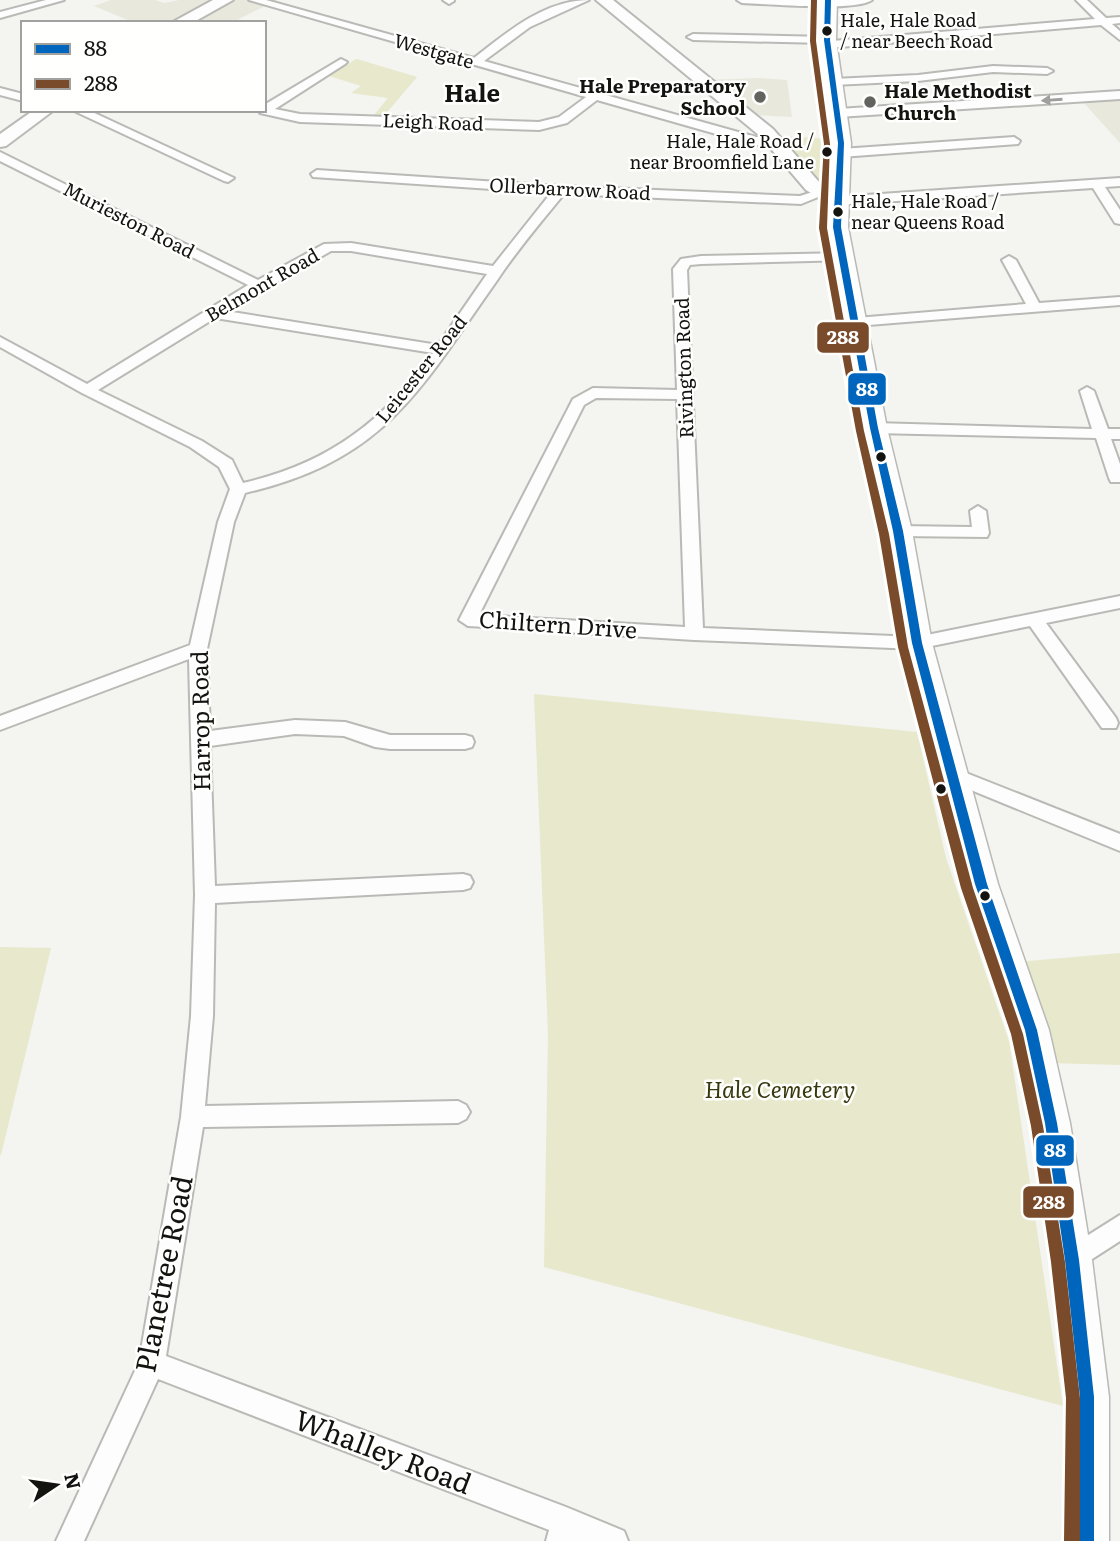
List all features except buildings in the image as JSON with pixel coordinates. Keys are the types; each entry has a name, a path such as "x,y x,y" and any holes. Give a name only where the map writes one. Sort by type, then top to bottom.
{"main road":[{"path":"183,21 225,0"},
{"path":"604,0 776,142 832,197"},
{"path":"828,1 827,42 841,153 832,197 874,428 898,531 917,643 981,884 1031,1030 1051,1123 1072,1261 1087,1397 1086,1541"},
{"path":"0,142 43,112"}],"street":[{"path":"0,15 59,0"},
{"name":"Westgate","path":"254,0 755,141 776,142"},
{"path":"475,63 529,22 547,12 584,0"},
{"path":"743,0 866,0"},
{"path":"1081,0 1120,37"},
{"path":"693,37 827,42 1120,20"},
{"path":"266,109 341,62"},
{"path":"833,82 918,78 989,69 1048,71"},
{"path":"0,91 21,97"},
{"path":"838,113 1120,95"},
{"name":"Leigh Road","path":"266,110 300,118 539,126 563,120 594,97"},
{"path":"82,112 228,178"},
{"path":"841,153 1014,141"},
{"name":"Murieston Road","path":"0,156 258,285"},
{"name":"Ollerbarrow Road","path":"317,174 560,190 801,200 1120,182"},
{"path":"1096,183 1120,220"},
{"name":"Leicester Road","path":"238,489 269,482 310,467 361,439 398,404 442,349 496,271 560,190"},
{"name":"Belmont Road","path":"87,390 258,285 329,247 351,247 496,271"},
{"name":"Rivington Road","path":"694,634 680,269 686,262 845,257"},
{"path":"1009,260 1035,308"},
{"path":"856,322 1120,301"},
{"path":"212,313 442,349"},
{"path":"0,341 87,390 196,444 226,464 238,489"},
{"path":"1087,391 1117,478"},
{"name":"Chiltern Drive","path":"684,395 593,393 578,402 468,620 694,634 917,643 1120,601"},
{"path":"874,428 1120,434"},
{"name":"Harrop Road","path":"193,1117 202,1016 205,895 198,649 226,522 238,489"},
{"path":"898,531 981,533 978,512"},
{"path":"1034,619 1108,723"},
{"path":"0,723 198,649"},
{"path":"199,740 295,727 345,729 390,743 465,742"},
{"path":"951,774 1120,843"},
{"path":"205,895 463,882"},
{"path":"193,1117 458,1112"},
{"name":"Planetree Road","path":"70,1541 152,1364 193,1117"},
{"path":"1072,1261 1120,1227"},
{"name":"Whalley Road","path":"152,1364 563,1531 614,1541"}],"shaded area":[{"path":"111,0 155,0 164,3 179,0 277,0 235,21 130,21 94,6"},
{"name":"Hale Preparatory School","path":"708,80 787,80 792,117 754,115"},
{"path":"1120,100 1120,143 1083,102"}],"green space":[{"path":"356,59 417,77 384,116 374,115 388,98 351,93 361,86 329,76"},
{"path":"782,136 832,139 829,179 822,181 817,178"},
{"name":"Hale Cemetery","path":"534,694 917,732 946,858 1009,1041 1063,1406 544,1267 548,1034"},
{"path":"0,947 51,948 1,1155 0,1155"},
{"path":"1120,953 1120,1065 1051,1063 1017,962"}],"transit line":[{"name":"288","path":"814,0 813,41 827,144 823,228 860,431 884,534 903,647 967,888 1017,1034 1037,1126 1058,1262 1073,1398 1072,1541"},
{"name":"88","path":"828,0 827,40 841,143 837,227 874,428 898,531 917,643 981,884 1031,1030 1051,1123 1072,1260 1087,1397 1086,1541"}],"place":[{"name":"Hale, Hale Road / near Beech Road","path":"827,31"},
{"name":"Hale Preparatory School","path":"760,97"},
{"name":"Hale Methodist Church","path":"870,102"},
{"name":"Hale, Hale Road / near Broomfield Lane","path":"827,152"},
{"name":"Hale, Hale Road / near Queens Road","path":"838,212"}],"district":[{"name":"Hale","path":"472,94"}]}
